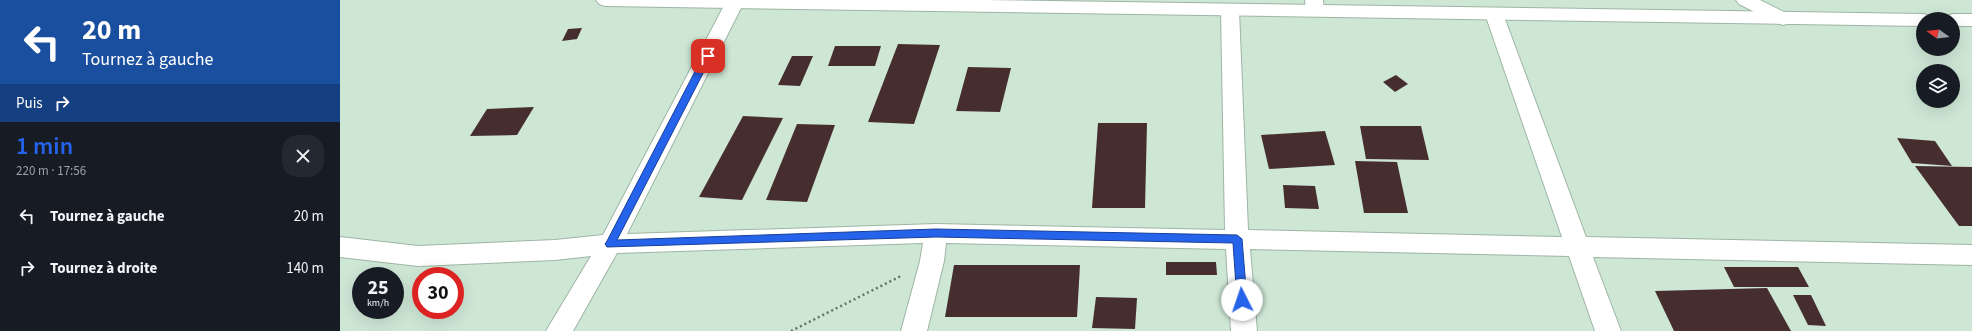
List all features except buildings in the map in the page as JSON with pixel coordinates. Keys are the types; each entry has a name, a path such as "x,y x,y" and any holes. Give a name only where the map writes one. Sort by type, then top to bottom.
{"street":[{"path":"606,0 1230,10 1314,5 1494,14 1916,20"},
{"path":"1745,0 1783,19"},
{"path":"559,331 610,244 735,2"},
{"path":"1230,10 1237,239 1244,331"},
{"path":"1494,14 1608,331"},
{"path":"1960,20 1972,20"},
{"path":"914,331 932,261 936,233"},
{"path":"340,247 418,256 555,250 610,244 936,233 1972,255"}],"path":[{"path":"790,331 932,261"}],"route":[{"path":"708,56 610,244 936,233 1237,239 1242,300"}]}
